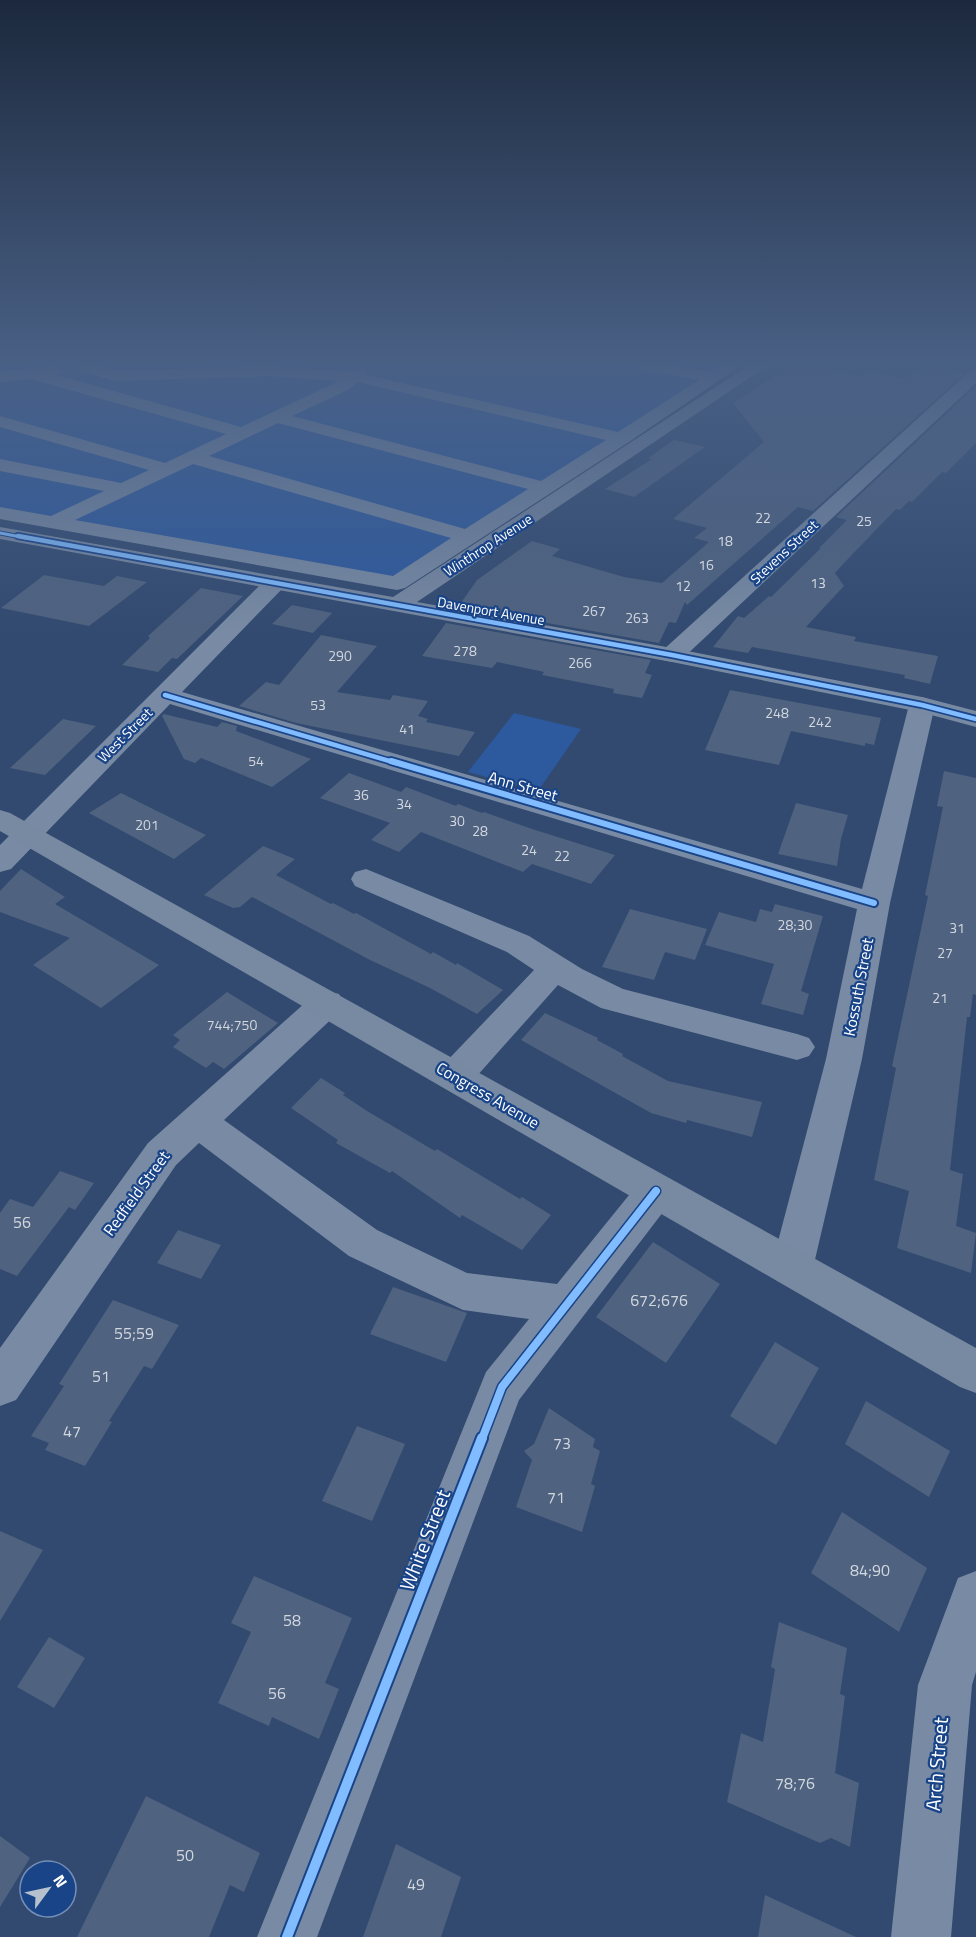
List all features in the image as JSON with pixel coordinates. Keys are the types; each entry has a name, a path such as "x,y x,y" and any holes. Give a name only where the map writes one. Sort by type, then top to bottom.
{"main road":[{"name":"Winthrop Avenue","path":"395,606 625,454"},
{"name":"Davenport Avenue","path":"0,533 672,656 922,705 976,718"},
{"name":"Congress Avenue","path":"14,827 976,1372"}],"street":[{"path":"115,454 165,469"},
{"path":"55,522 197,454"},
{"path":"417,454 545,488"},
{"path":"0,513 397,583 597,454"},
{"name":"Stevens Street","path":"672,656 889,454"},
{"path":"191,457 469,537"},
{"path":"0,465 121,489"},
{"name":"West Street","path":"0,862 14,827 165,695 275,583"},
{"name":"Ann Street","path":"165,695 874,903"},
{"name":"Kossuth Street","path":"792,1268 844,1059 874,903 922,705"},
{"path":"366,879 518,944 613,999 797,1047"},
{"path":"455,1076 556,968"},
{"name":"Redfield Street","path":"0,1385 162,1154 327,1003"},
{"path":"198,1121 214,1136 363,1243 463,1291 566,1305"},
{"name":"White Street","path":"287,1937 502,1387 656,1191"},
{"name":"Arch Street","path":"921,1937 945,1685 976,1596"}],"shaded area":[{"path":"0,454 607,454 402,589 0,518"},
{"path":"514,713 581,729 538,791 468,772"}],"building":[{"path":"653,454 695,454 634,497 605,489 652,459 648,458"},
{"path":"749,454 875,454 813,511 798,507 687,605 685,602 676,623 669,622 659,643 458,607 477,580 532,541 560,549 552,556 624,577 662,583 709,542 694,538 707,528 673,519"},
{"path":"903,454 965,454 946,473 942,472 912,502 909,501 900,510 896,509 845,562 835,573 844,586 806,627 856,637 854,641 938,656 930,684 904,678 905,675 752,647 748,653 713,647 738,616 744,618 769,596 771,597 847,520 836,517"},
{"path":"44,575 104,586 117,576 147,582 89,626 1,608"},
{"path":"201,588 243,596 177,659 172,658 158,672 122,665 150,638 148,636"},
{"path":"292,605 332,613 313,633 272,624"},
{"path":"446,623 651,660 645,673 652,675 642,698 613,693 614,689 542,675 544,672 497,662 492,668 422,656"},
{"path":"321,635 377,646 337,692 390,700 393,695 428,701 418,716 428,719 426,722 475,732 459,756 296,723 239,706 266,682 279,685"},
{"path":"730,690 881,718 874,745 865,743 865,746 791,731 779,765 705,750"},
{"path":"164,714 217,727 222,722 237,726 236,731 311,759 272,787 201,758 195,763 184,759 162,716"},
{"path":"63,719 96,726 45,775 10,768"},
{"path":"944,771 976,778 976,995 973,994 970,1017 967,1017 950,1170 963,1174 956,1226 976,1233 971,1273 897,1248 909,1191 874,1180 896,1068 892,1066 928,896 925,895 943,807 937,806"},
{"path":"349,773 401,792 406,787 456,806 458,804 484,812 615,855 591,884 532,864 523,872 421,832 399,852 371,840 390,823 320,798"},
{"path":"121,793 206,835 174,859 89,813"},
{"path":"796,803 848,815 837,866 778,854"},
{"path":"263,846 295,859 276,875 331,904 356,913 431,954 433,952 456,965 457,963 503,990 477,1014 252,897 240,907 233,908 204,895"},
{"path":"21,869 65,897 55,904 159,965 101,1008 33,965 70,938 0,912 0,891"},
{"path":"775,904 823,916 801,991 809,994 803,1015 761,1004 774,964 705,945 719,912 756,922 760,909 772,912"},
{"path":"630,909 707,929 695,960 665,952 654,980 602,967"},
{"path":"227,992 278,1023 224,1069 213,1062 206,1068 173,1047 180,1040 173,1035"},
{"path":"545,1013 598,1038 597,1040 623,1054 622,1056 668,1081 762,1102 752,1137 651,1113 521,1040"},
{"path":"321,1078 345,1093 343,1095 367,1111 551,1215 522,1250 462,1215 460,1218 392,1171 390,1173 336,1143 338,1140 291,1108"},
{"path":"60,1171 94,1183 75,1210 69,1207 17,1276 0,1269 0,1213 10,1199 33,1207"},
{"path":"178,1230 221,1245 201,1279 157,1263"},
{"path":"653,1242 720,1284 666,1363 596,1317"},
{"path":"393,1287 467,1313 446,1362 370,1334"},
{"path":"113,1300 179,1325 152,1369 144,1366 109,1421 112,1422 85,1466 45,1450 49,1443 31,1436 64,1386 59,1384"},
{"path":"775,1342 819,1368 776,1445 730,1416"},
{"path":"866,1401 950,1451 929,1497 845,1444"},
{"path":"549,1408 595,1439 593,1447 600,1451 591,1484 595,1486 582,1532 516,1507 532,1460 524,1451 534,1444"},
{"path":"357,1426 405,1444 372,1521 322,1501"},
{"path":"842,1512 927,1568 899,1632 811,1573"},
{"path":"0,1531 43,1550 0,1621"},
{"path":"254,1576 352,1618 325,1683 339,1689 319,1739 272,1717 269,1726 218,1703 251,1632 231,1623"},
{"path":"779,1622 847,1648 840,1694 845,1696 835,1773 859,1783 850,1847 831,1838 820,1843 727,1802 741,1733 763,1742 775,1669 771,1667"},
{"path":"49,1637 85,1658 54,1708 17,1687"},
{"path":"146,1796 260,1853 244,1892 230,1885 209,1937 77,1937"},
{"path":"0,1836 30,1858 18,1859 18,1878 0,1907"},
{"path":"396,1844 461,1877 441,1937 363,1937"},
{"path":"765,1895 856,1937 758,1937"}],"cycle path":[{"path":"0,533 672,655 922,705 976,719"},
{"path":"165,695 874,903"},
{"path":"287,1937 502,1387 656,1191"}]}
